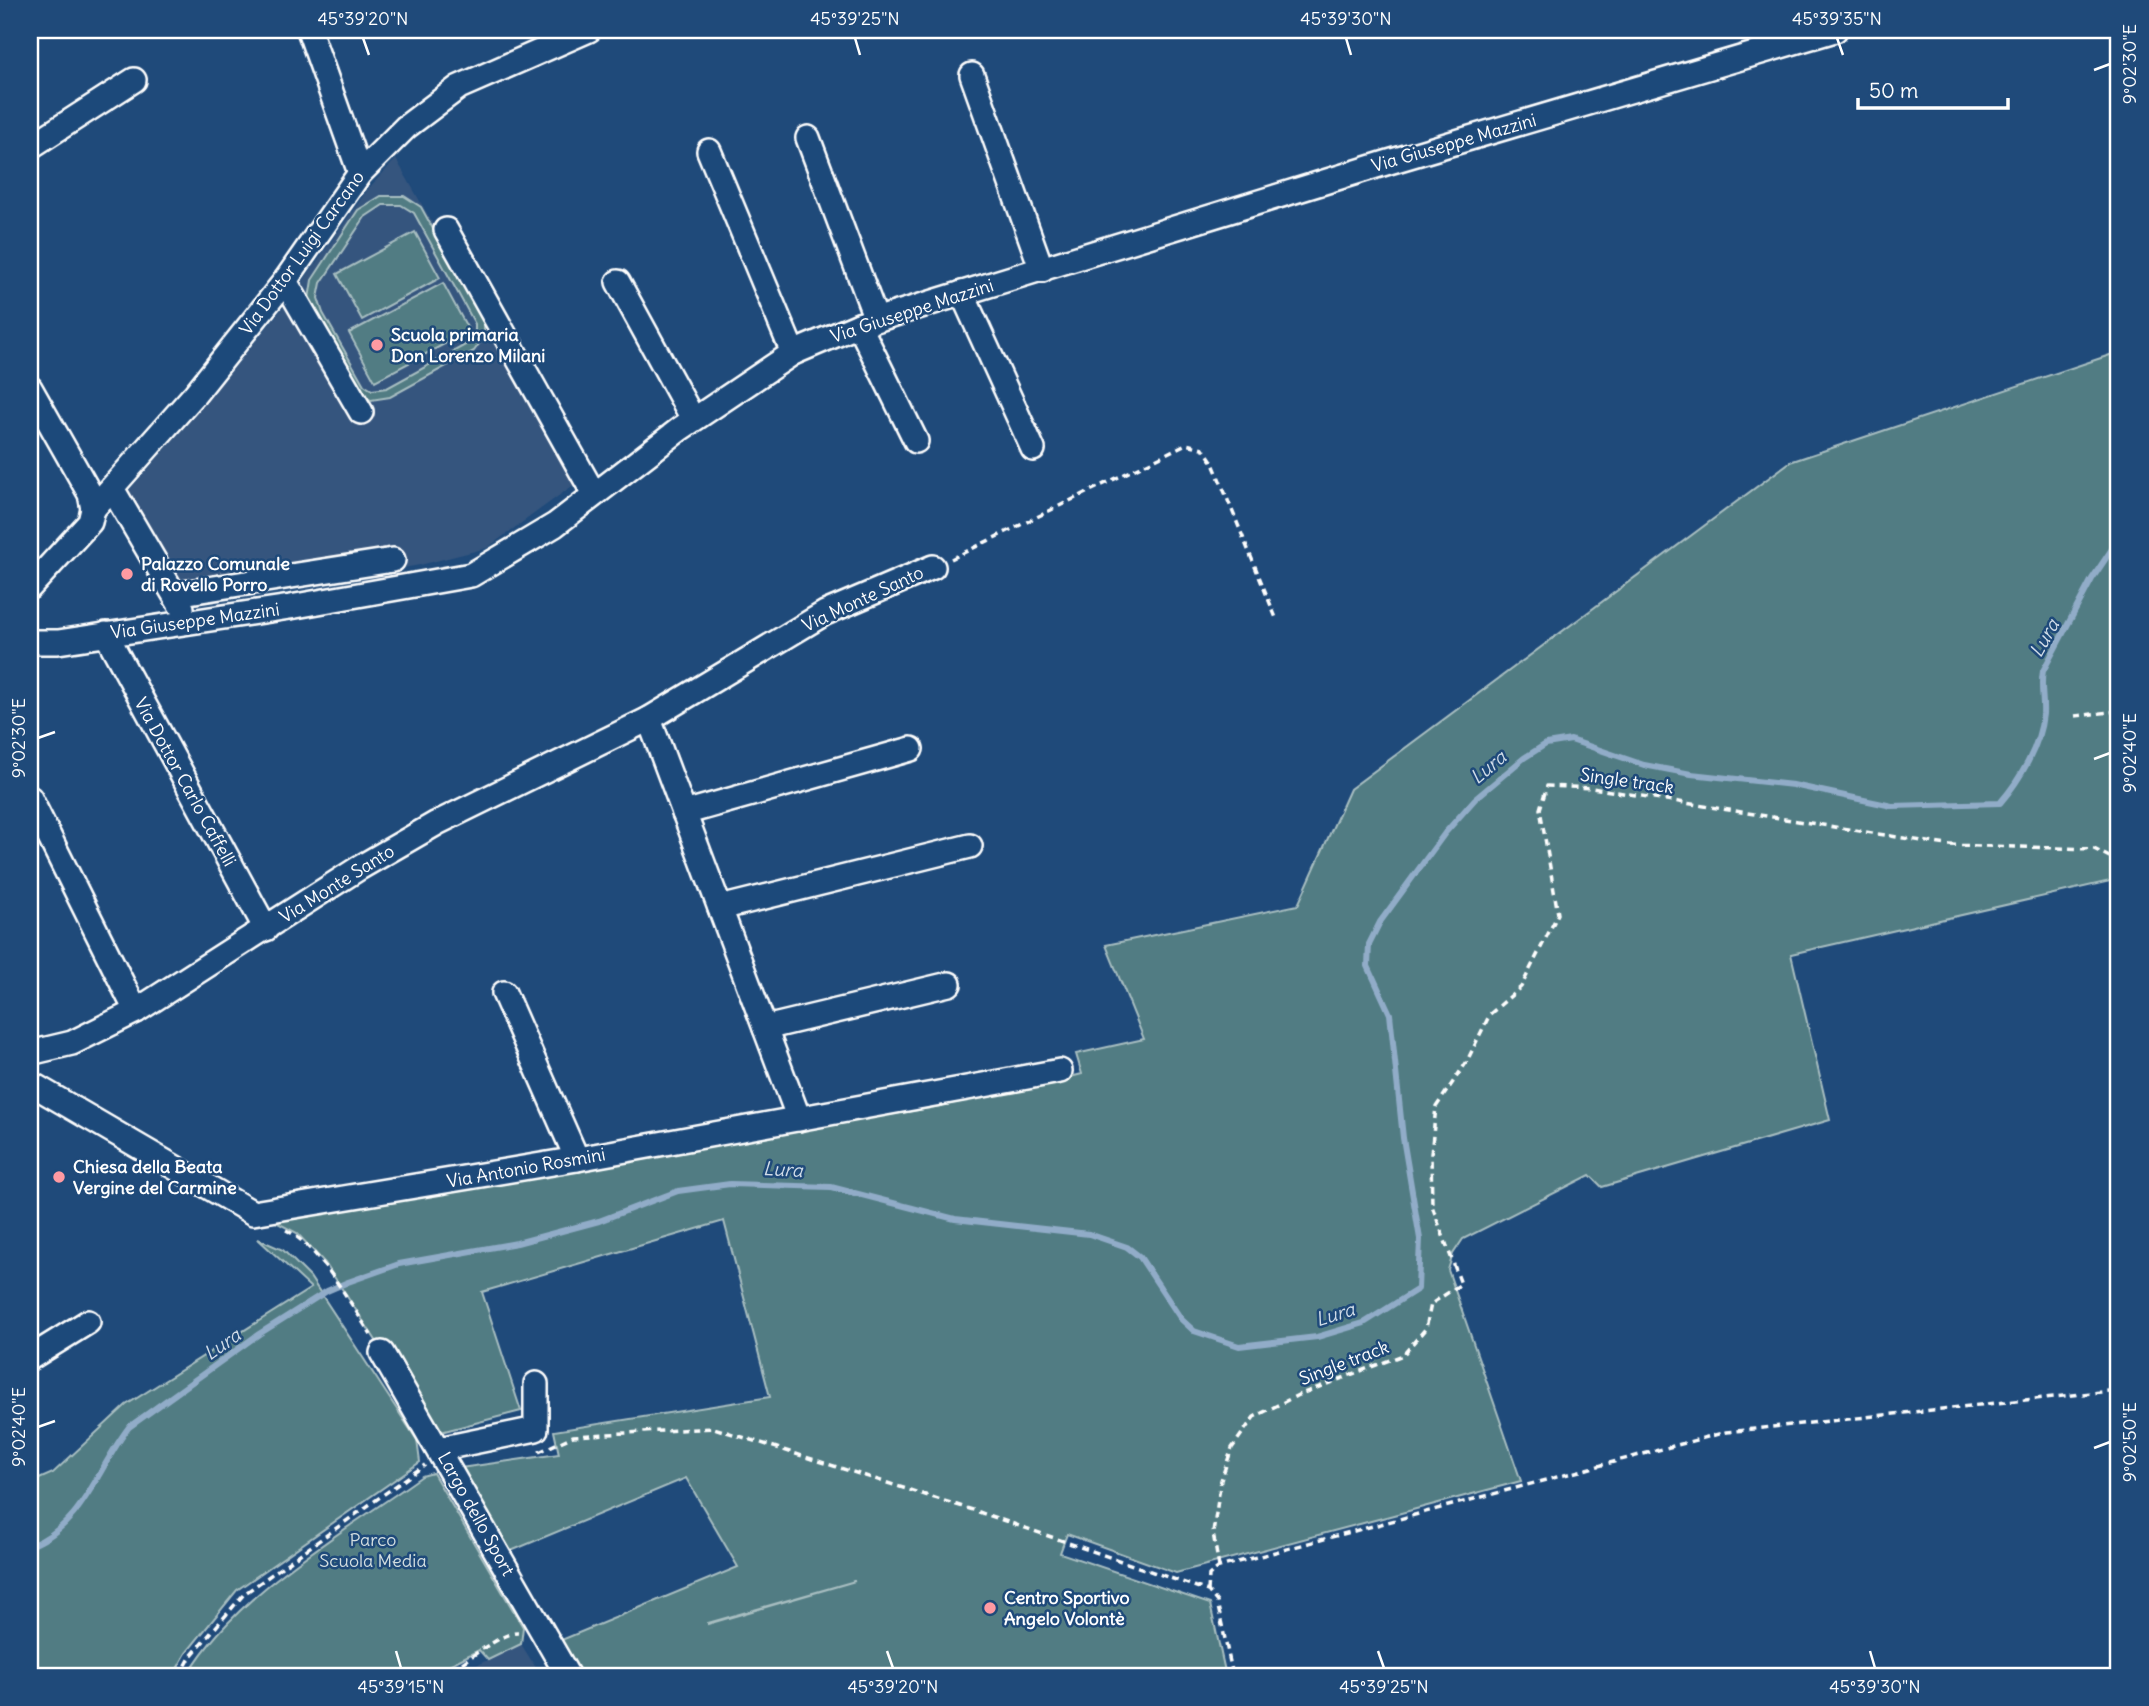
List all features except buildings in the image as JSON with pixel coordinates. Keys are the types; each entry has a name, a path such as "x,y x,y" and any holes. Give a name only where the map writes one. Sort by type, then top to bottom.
{"street":[{"path":"309,30 360,173"},
{"name":"Via Dottor Luigi Carcano","path":"30,587 90,522 93,509 113,490 195,394 285,281 360,173 406,127 459,87 589,30"},
{"name":"Via Giuseppe Mazzini","path":"30,643 185,622 471,575 555,524 694,419 793,353 868,322 1389,162 1835,30"},
{"path":"972,75 1042,270"},
{"path":"30,147 134,80"},
{"path":"808,138 868,322 916,441"},
{"path":"709,151 793,353"},
{"path":"446,230 594,495"},
{"path":"285,281 361,412"},
{"path":"618,282 694,419"},
{"path":"962,293 1033,449"},
{"path":"30,388 90,494 93,509"},
{"path":"113,490 176,594 185,622"},
{"path":"176,594 393,560"},
{"name":"Via Monte Santo","path":"30,1052 72,1043 136,1011 359,868 437,823 649,719 825,613 933,567"},
{"path":"30,632 30,643"},
{"name":"Via Dottor Carlo Caffelli","path":"106,634 266,929"},
{"path":"649,719 799,1119"},
{"path":"684,813 911,749"},
{"path":"30,799 136,1011"},
{"path":"720,908 970,846"},
{"path":"765,1028 949,984"},
{"path":"504,993 577,1159"},
{"name":"Via Antonio Rosmini","path":"253,1213 577,1159 1060,1071"},
{"path":"30,1083 253,1213"},
{"path":"30,1358 88,1322"},
{"name":"Largo dello Sport","path":"382,1353 568,1676"},
{"path":"442,1453 536,1429 536,1384"}],"path":[{"path":"933,567 1186,444 1203,448 1212,461 1276,618"},
{"path":"2075,716 2119,711"},
{"name":"Single track","path":"1219,1567 1213,1533 1222,1480 1232,1448 1254,1417 1298,1395 1403,1355 1426,1328 1431,1304 1461,1284 1433,1206 1431,1154 1436,1107 1466,1063 1490,1014 1521,987 1558,914 1540,809 1547,786 1592,788 1947,845 2094,849 2119,862"},
{"path":"30,1148 34,1154"},
{"path":"253,1213 292,1233 309,1249 382,1353"},
{"path":"1208,1591 1209,1575 1219,1567 1726,1432 2119,1390"},
{"path":"535,1452 547,1450 573,1436 714,1428 976,1511 1208,1591 1217,1602 1233,1676"},
{"path":"180,1676 191,1656 244,1594 442,1453"},
{"path":"442,1676 464,1665 504,1634 516,1633 527,1638 542,1633"}],"shaded area":[{"name":"Scuola primaria Don Lorenzo Milani","path":"396,159 579,481 487,548 420,565 175,608 127,493 294,294 368,189"},
{"path":"521,1644 541,1676 454,1676"}],"green space":[{"path":"381,196 404,196 421,207 484,322 484,337 474,351 390,397 371,400 357,392 315,317 309,299 312,280 358,210","holes":["383,205 401,205 414,213 475,324 475,334 469,343 387,388 372,390 364,385 323,313 318,298 321,283 365,217"]},
{"path":"415,232 440,278 362,320 337,274"},
{"path":"443,283 469,331 375,381 349,333"},
{"path":"2119,352 2119,879 1791,954 1830,1120 1602,1187 1590,1175 1463,1239 1453,1254 1448,1270 1521,1481 1176,1573 1067,1534 1060,1553 1210,1604 1226,1676 577,1676 559,1641 738,1567 686,1478 511,1551 460,1468 559,1454 554,1431 770,1397 724,1221 482,1292 521,1411 437,1433 325,1263 297,1233 270,1219 930,1108 1082,1074 1076,1054 1144,1039 1106,945 1298,905 1350,789 1790,462","holes":["855,1581 708,1624 708,1623"]},
{"path":"258,1239 283,1250 310,1277 417,1440 420,1462 237,1590 186,1653 173,1676 30,1676 30,1483 53,1473 126,1405 311,1288"},
{"name":"Parco Scuola Media","path":"433,1473 523,1627 521,1644 488,1660 479,1650 427,1676 187,1676 208,1645 262,1590 422,1476"}],"waterway":[{"name":"Lura","path":"30,1546 64,1525 87,1495 129,1427 259,1334 327,1291 399,1264 517,1243 599,1221 678,1191 730,1184 831,1187 955,1219 1089,1234 1127,1247 1140,1257 1181,1319 1194,1331 1239,1346 1317,1337 1364,1323 1418,1289 1420,1239 1403,1138 1390,1014 1368,966 1369,944 1380,922 1445,833 1475,799 1524,758 1546,744 1571,740 1644,765 1691,774 1793,785 1892,806 2000,803 2022,773 2038,738 2043,714 2043,671 2092,579 2114,546 2119,526"}],"place":[{"name":"Scuola primaria Don Lorenzo Milani","path":"377,345"},
{"name":"Palazzo Comunale di Rovello Porro","path":"127,574"},
{"name":"Chiesa della Beata Vergine del Carmine","path":"59,1177"},
{"name":"Centro Sportivo Angelo Volontè","path":"990,1608"}]}
